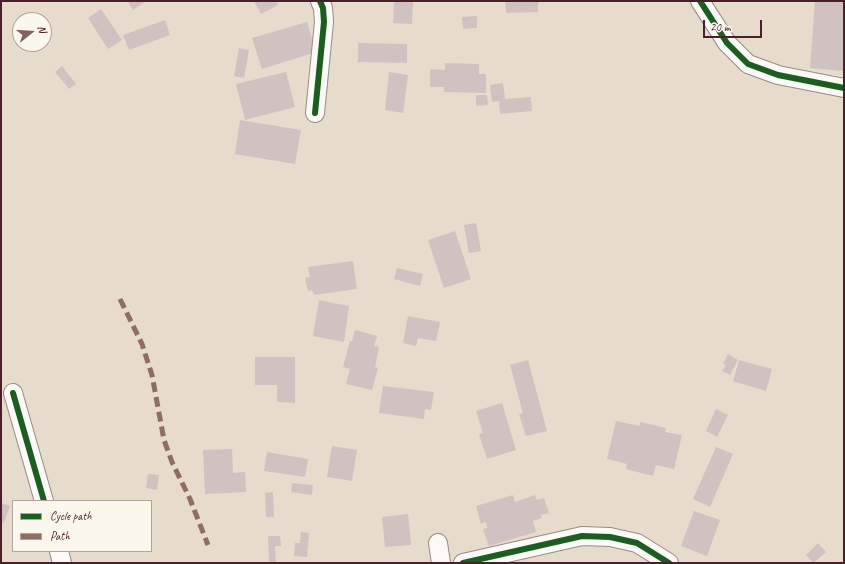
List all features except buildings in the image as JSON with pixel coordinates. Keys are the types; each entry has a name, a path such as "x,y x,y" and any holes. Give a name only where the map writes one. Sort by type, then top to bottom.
{"street":[{"path":"315,114 324,22 323,8 320,1"},
{"path":"700,1 727,43 748,64 778,75 844,88"},
{"path":"13,393 44,500"},
{"path":"463,563 582,536 610,537 637,543 669,563"},
{"path":"438,543 442,563"},
{"path":"59,552 62,563"}],"marked path":[{"path":"120,299 142,344 152,375 164,440 208,545"}],"cycle path":[{"path":"315,113 324,22 323,8 320,1"},
{"path":"700,1 727,43 748,64 778,75 844,88"},
{"path":"13,393 44,500"},
{"path":"463,563 582,536 610,537 637,543 669,563"}]}
